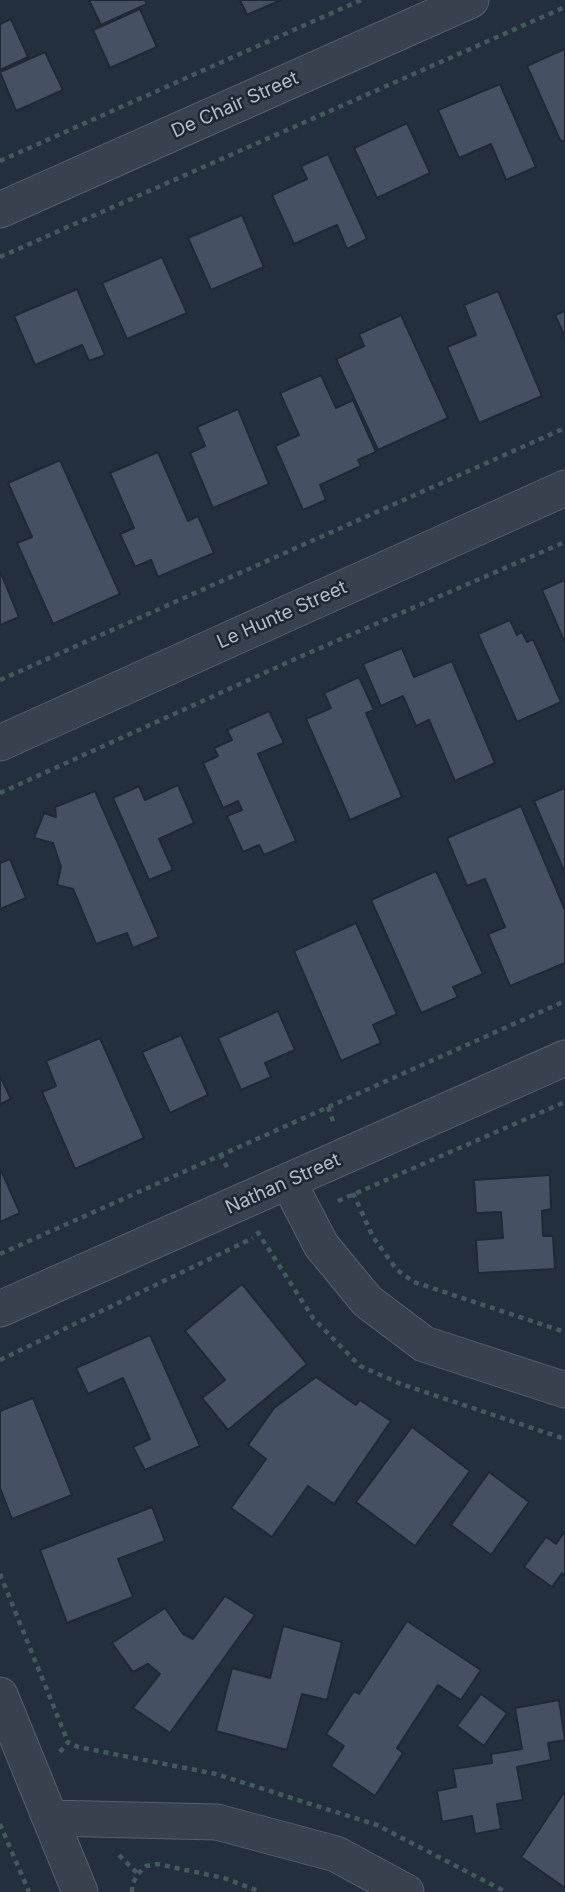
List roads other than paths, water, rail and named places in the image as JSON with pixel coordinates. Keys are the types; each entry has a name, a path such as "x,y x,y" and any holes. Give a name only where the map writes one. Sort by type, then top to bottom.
{"street":[{"name":"De Chair Street","path":"0,210 471,0"},
{"name":"Le Hunte Street","path":"0,743 565,488"},
{"name":"Nathan Street","path":"0,1309 565,1058"},
{"path":"288,1181 321,1245 367,1301 424,1343 565,1390"},
{"path":"0,1695 80,1892"},
{"path":"50,1818 216,1822 337,1854 406,1892"}]}
